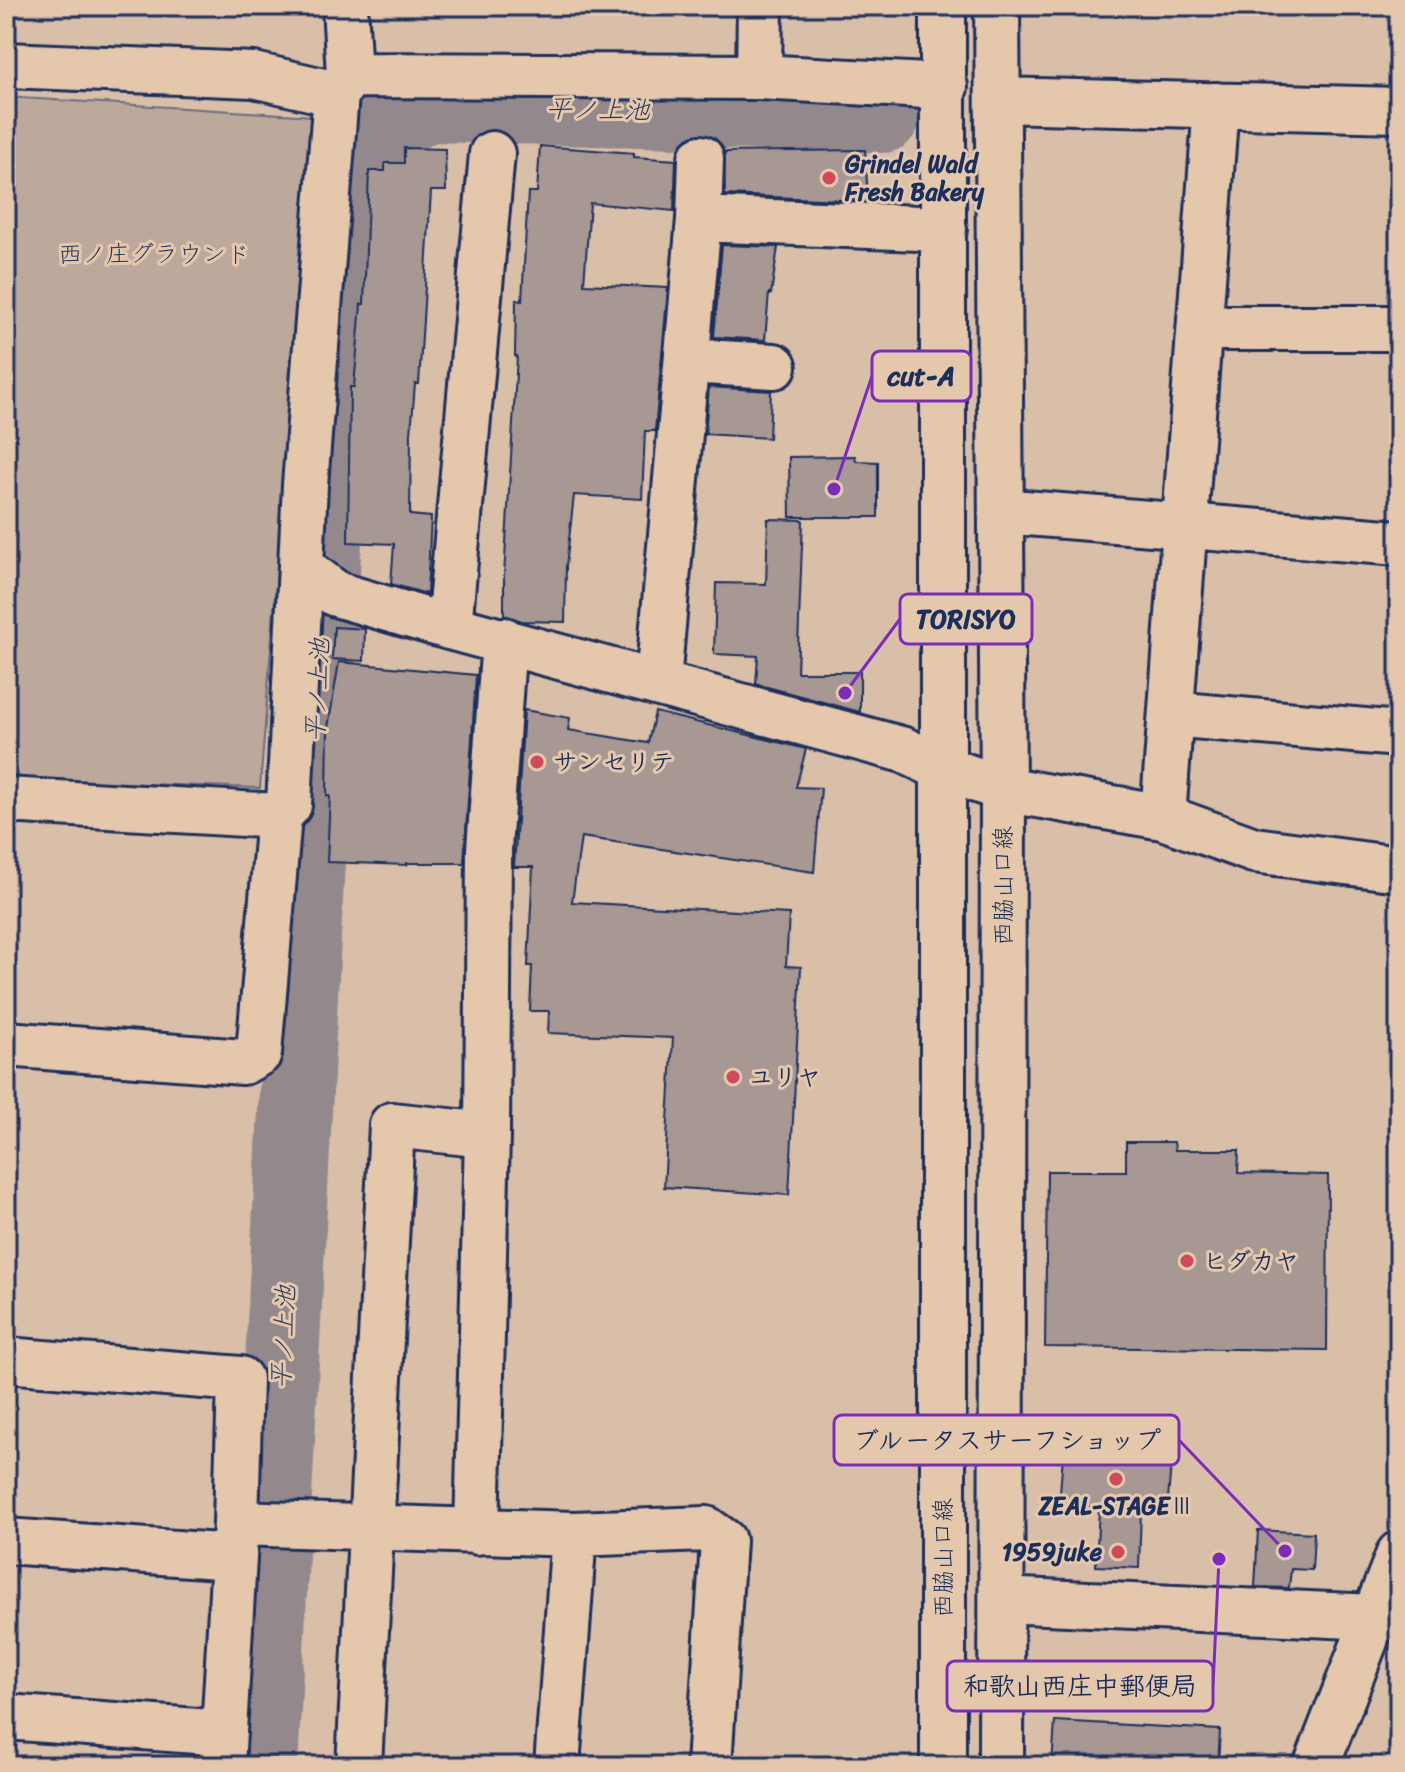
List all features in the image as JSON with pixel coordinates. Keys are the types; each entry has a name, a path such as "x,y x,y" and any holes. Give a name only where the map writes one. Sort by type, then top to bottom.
{"street":[{"path":"6,1044 243,1062 259,1053 279,816 289,805 301,567 342,85 345,6"},
{"path":"759,77 760,6"},
{"name":"西脇山口線","path":"943,6 943,1766"},
{"name":"西脇山口線","path":"997,6 1003,789 1001,1766"},
{"path":"6,65 254,75 342,85 759,77 945,87"},
{"path":"998,100 1399,110"},
{"path":"1163,817 1216,105"},
{"path":"449,627 492,154"},
{"path":"658,682 699,219 701,158"},
{"path":"699,219 944,229"},
{"path":"1200,328 1399,328"},
{"path":"687,361 774,366"},
{"path":"1001,511 1399,543"},
{"path":"301,567 336,594 904,750 942,768 1003,789 1163,817 1254,850 1399,869"},
{"path":"477,1532 487,1135 489,849 504,640"},
{"path":"1171,714 1399,734"},
{"path":"6,800 279,816"},
{"path":"359,1766 392,1125 487,1135"},
{"path":"6,1360 240,1379 253,1532 223,1749 6,1717"},
{"path":"6,1541 371,1529 574,1534 706,1529 723,1541 709,1766"},
{"path":"557,1766 574,1534"},
{"path":"1316,1766 1399,1554"},
{"path":"1002,1600 1374,1617"}],"green space":[{"name":"西ノ庄グラウンド","path":"6,97 313,116 260,788 6,779"}],"building":[{"path":"540,146 634,153 634,157 676,160 674,211 590,203 584,284 668,288 655,431 645,431 642,499 574,495 566,566 565,622 522,621 504,615 517,356 516,300 522,301 528,192 537,192"},
{"path":"404,148 445,149 446,191 431,191 419,384 415,384 411,433 410,515 431,517 427,594 391,584 394,544 348,542 350,387 354,387 361,304 364,304 369,171 385,171 385,163 404,163"},
{"path":"865,150 868,201 725,195 724,152"},
{"path":"722,245 778,247 769,293 765,340 714,337"},
{"path":"709,387 771,391 769,438 705,434"},
{"path":"855,456 856,461 878,462 878,517 790,517 789,457"},
{"path":"768,519 803,520 797,672 860,672 860,712 756,684 758,656 714,654 716,583 766,584"},
{"path":"334,627 365,629 364,661 332,659"},
{"path":"339,662 476,675 464,863 407,865 327,862 330,796 327,796 328,728"},
{"path":"524,710 570,718 568,730 648,743 655,712 806,749 796,787 821,788 814,872 581,837 572,902 789,914 786,966 801,967 789,1195 664,1187 673,1038 548,1033 549,1011 530,1011 532,966 528,966 533,867 514,867"},
{"name":"ヒダカヤ","path":"1126,1142 1174,1142 1175,1150 1239,1150 1238,1173 1328,1175 1327,1350 1045,1347 1047,1171 1126,1171"},
{"name":"ZEAL-STAGEⅢ","path":"1064,1443 1172,1452 1167,1511 1141,1510 1139,1568 1096,1566 1099,1508 1059,1505"},
{"path":"1258,1530 1314,1533 1312,1570 1291,1569 1289,1588 1255,1587"},
{"path":"1055,1721 1220,1730 1218,1766 1052,1766"}],"waterway":[{"name":"平ノ上池","path":"261,1766 324,553 358,165 381,128 429,105 883,116"}],"place":[{"name":"Grindel Wald Fresh Bakery","path":"829,178"},
{"name":"cut-A","path":"834,489"},
{"name":"TORISYO","path":"845,693"},
{"name":"サンセリテ","path":"537,762"},
{"name":"ユリヤ","path":"733,1077"},
{"name":"ヒダカヤ","path":"1187,1261"},
{"name":"ZEAL-STAGEⅢ","path":"1116,1479"},
{"name":"ブルータスサーフショップ","path":"1285,1551"},
{"name":"1959juke","path":"1118,1552"},
{"name":"和歌山西庄中郵便局","path":"1219,1559"}]}
